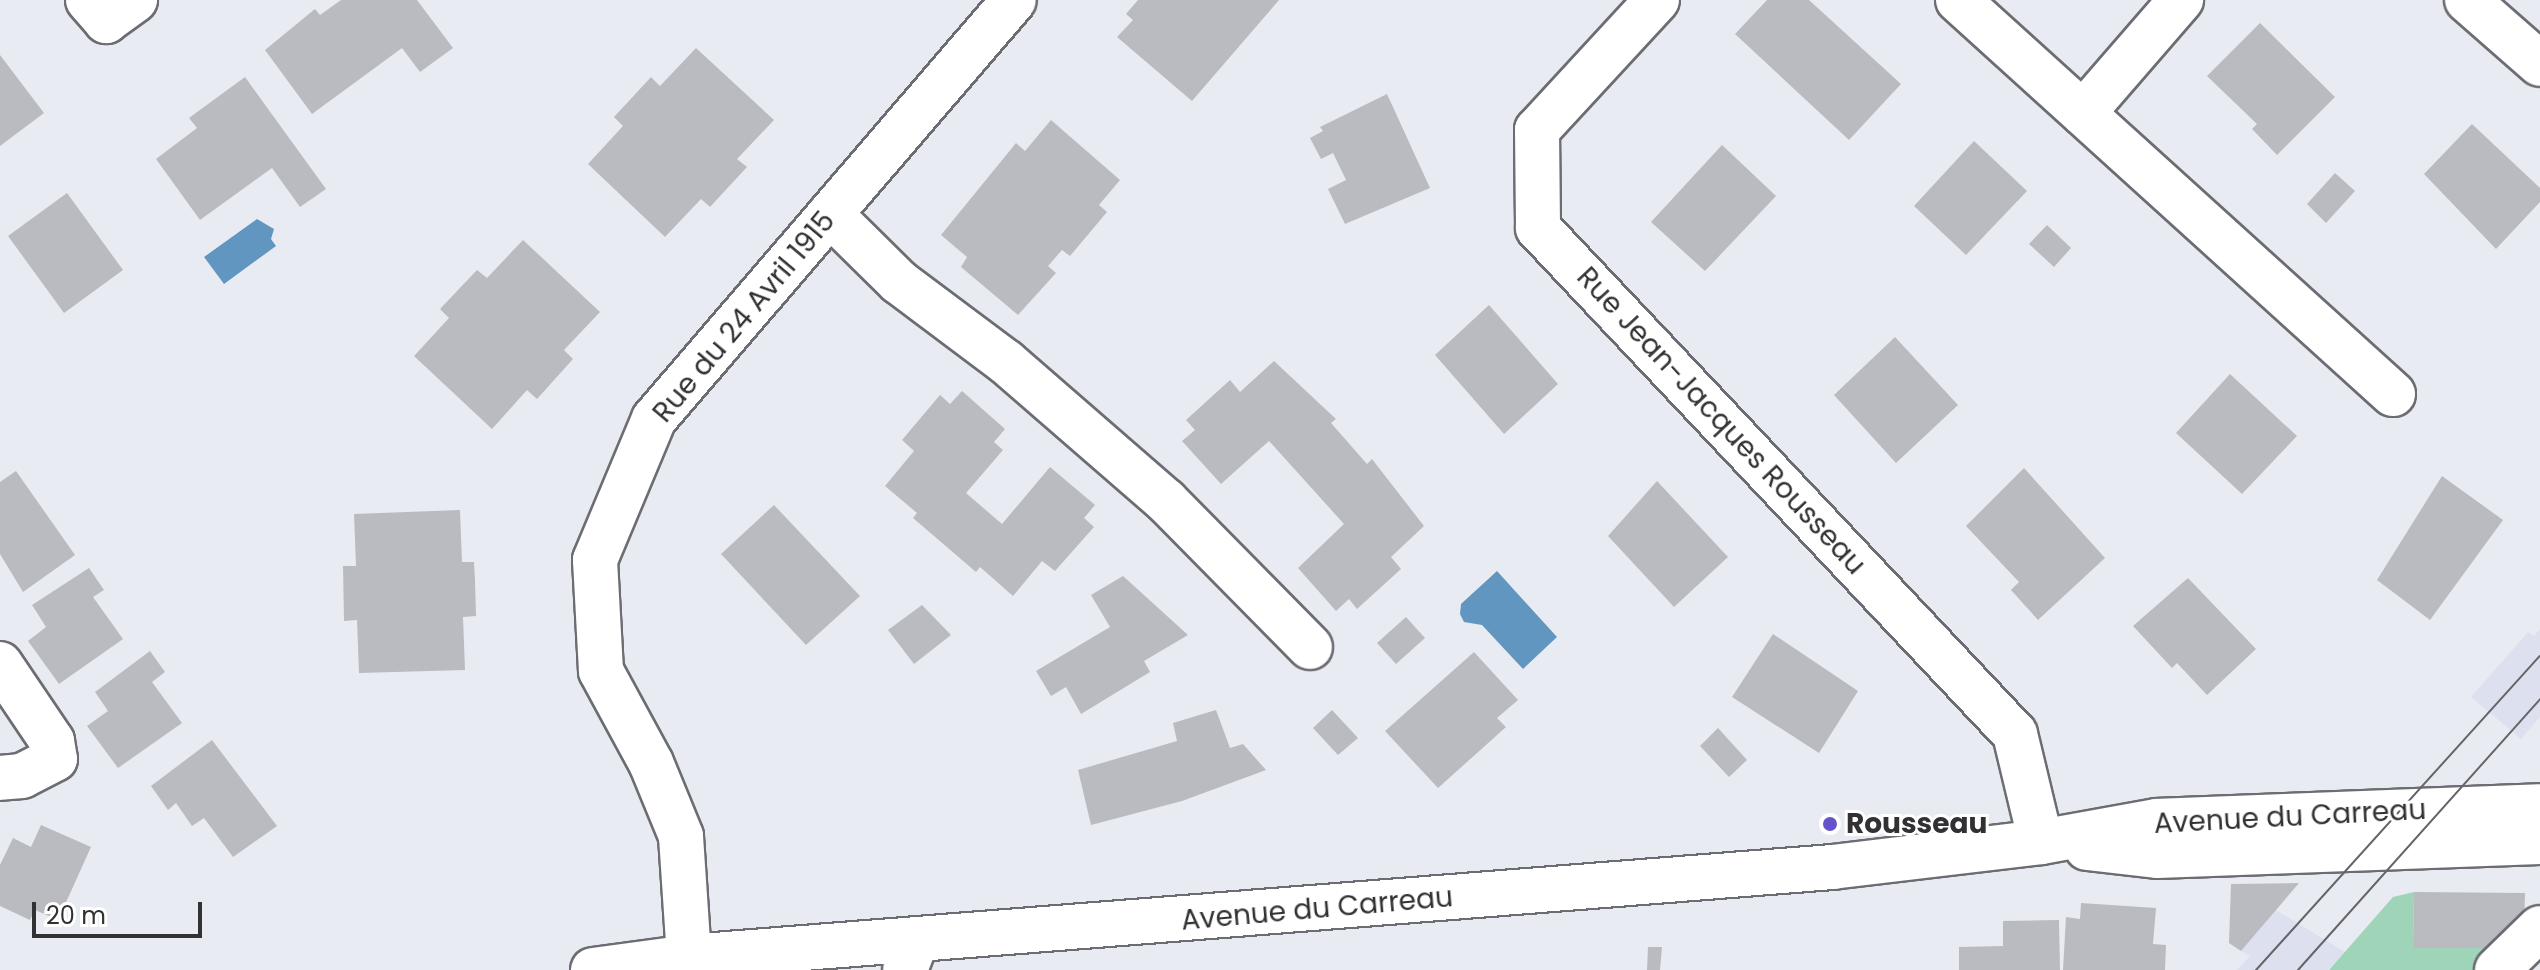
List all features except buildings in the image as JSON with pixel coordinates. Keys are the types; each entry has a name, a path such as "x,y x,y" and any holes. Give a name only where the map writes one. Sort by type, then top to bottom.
{"street":[{"path":"88,0 106,21 135,0"},
{"name":"Rue du 24 Avril 1915","path":"689,957 681,836 651,763 601,671 595,560 654,419 1014,0"},
{"name":"Rue Jean-Jacques Rousseau","path":"1657,0 1537,130 1538,228 2015,734 2041,842"},
{"path":"1958,0 2393,394"},
{"path":"2083,113 2181,0"},
{"path":"2467,0 2540,64"},
{"path":"830,214 899,282 1006,362 1166,501 1310,647"},
{"path":"0,664 52,741 55,759 22,776 0,778"},
{"name":"Avenue du Carreau","path":"593,970 689,957 910,956 1832,867 2041,842 2157,821 2540,806"},
{"name":"Avenue du Carreau","path":"2041,842 2157,856 2540,842"},
{"path":"2497,970 2540,928"}],"shaded area":[{"path":"2540,629 2540,717 2521,739 2471,697 2528,632 2534,636"},
{"path":"2276,910 2345,952 2328,970 2237,970 2250,956 2241,951"}],"green space":[{"path":"2414,892 2413,948 2503,948 2487,970 2329,970 2393,897"}],"water":[{"path":"257,219 274,229 271,239 276,246 224,284 204,257"},
{"path":"1497,571 1557,637 1523,669 1482,625 1464,622 1460,614 1461,604"}],"tram line":[{"path":"2256,970 2540,656"},
{"path":"2298,970 2540,699"}],"place":[{"name":"Rousseau","path":"1830,824"}]}
